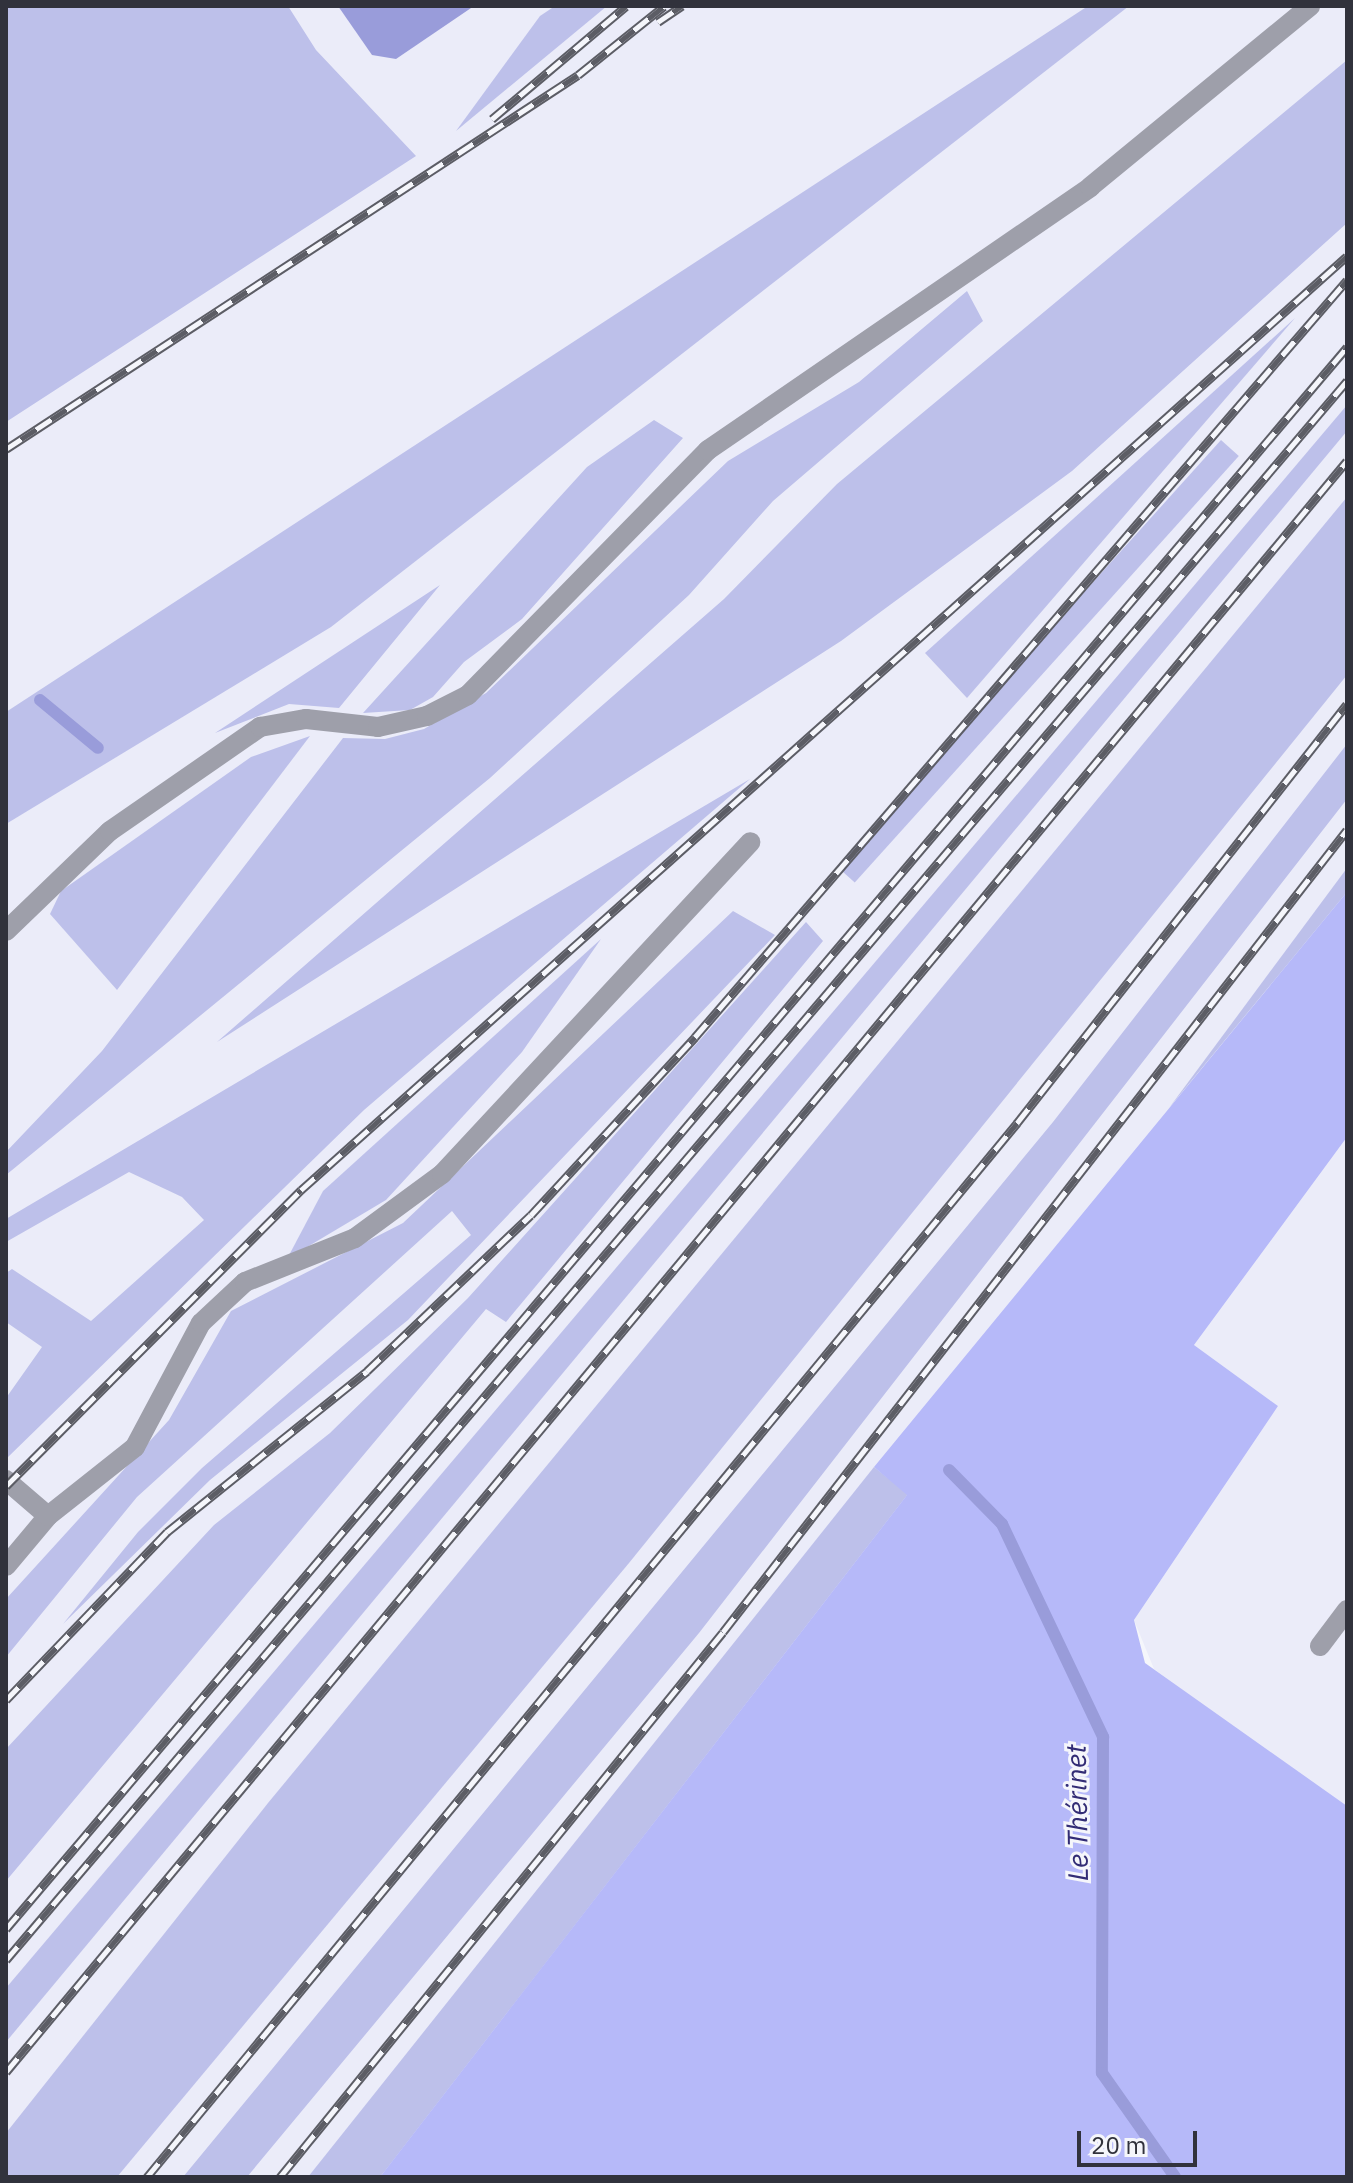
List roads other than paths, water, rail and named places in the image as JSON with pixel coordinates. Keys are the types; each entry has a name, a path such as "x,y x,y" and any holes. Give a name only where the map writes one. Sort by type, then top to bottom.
{"street":[{"path":"6,931 110,831 260,727 306,719 378,727 427,716 468,695 708,450 1090,187 1310,6"},
{"path":"6,1566 48,1516 135,1447 201,1323 245,1282 355,1238 442,1174 750,842"},
{"path":"6,1480 48,1516"},
{"path":"1320,1646 1347,1610"}],"waterway":[{"name":"Le Thérinet","path":"40,700 98,748"},
{"name":"Le Thérinet","path":"949,1470 1002,1524 1103,1737 1102,2073 1175,2177"}],"railway":[{"path":"492,119 626,6"},
{"path":"6,449 578,75 664,6"},
{"path":"658,22 682,6"},
{"path":"6,1486 301,1190 1347,256"},
{"path":"6,1700 167,1532 367,1371 531,1215 695,1037 1347,280"},
{"path":"6,1929 1347,347"},
{"path":"6,1960 1347,381"},
{"path":"6,2072 1347,461"},
{"path":"147,2177 1017,1123 1347,704"},
{"path":"280,2177 723,1632 1347,830"}]}
